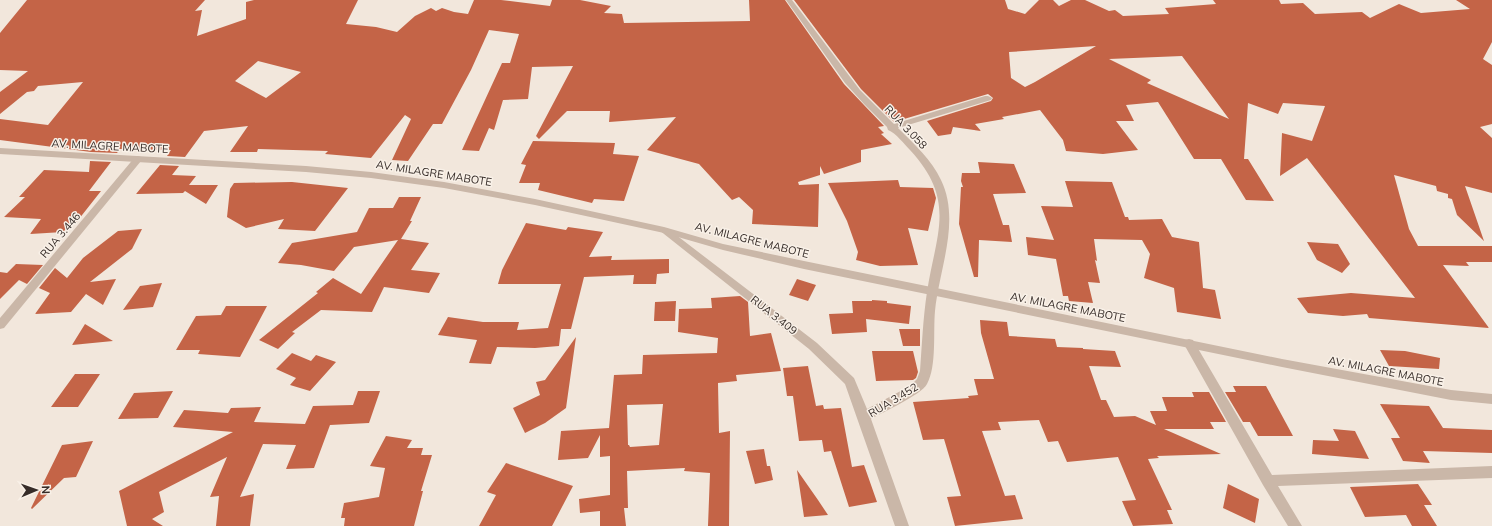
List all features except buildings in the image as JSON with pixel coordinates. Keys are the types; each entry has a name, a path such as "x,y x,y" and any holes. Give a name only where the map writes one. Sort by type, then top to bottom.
{"street":[{"name":"RUA 3.058","path":"789,0 858,93 929,167 941,189 944,212 944,236 932,292"},
{"path":"892,128 988,98"},
{"name":"AV. MILAGRE MABOTE","path":"0,151 138,160 306,168 444,185 664,230 730,248 932,292 1282,363 1451,395 1492,399"},
{"name":"RUA 3.446","path":"0,325 138,160"},
{"name":"RUA 3.409","path":"664,230 813,346 850,381 864,417"},
{"name":"RUA 3.452","path":"902,526 864,417 914,389 922,382 926,371 932,292"},
{"path":"1188,343 1214,384 1267,481 1295,526"},
{"path":"1267,481 1492,472"}]}
